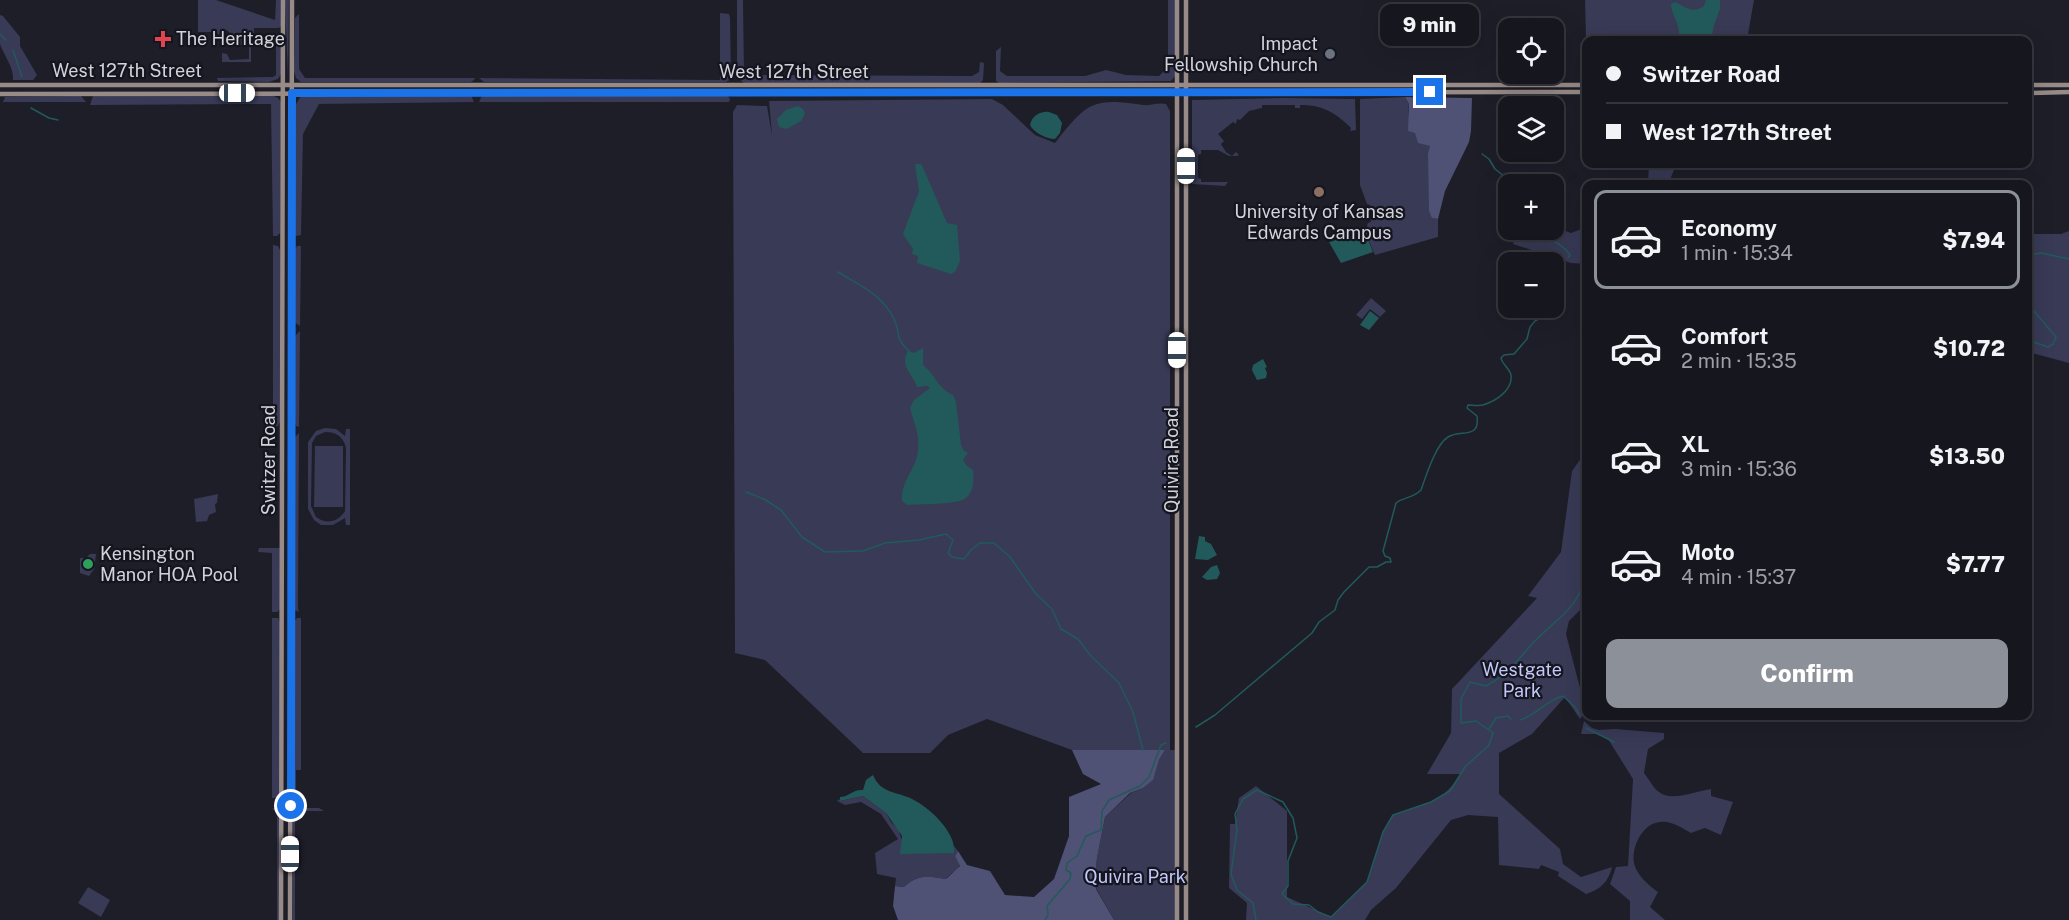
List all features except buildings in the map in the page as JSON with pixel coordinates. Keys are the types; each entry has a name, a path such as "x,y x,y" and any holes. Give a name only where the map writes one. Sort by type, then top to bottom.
{"main road":[{"name":"Switzer Road","path":"281,920 283,0"},
{"name":"Switzer Road","path":"290,920 292,0"},
{"name":"Quivira Road","path":"1177,0 1177,920"},
{"name":"Quivira Road","path":"1186,0 1186,920"},
{"name":"West 127th Street","path":"0,85 1582,85"},
{"path":"2032,85 2069,85"},
{"name":"West 127th Street","path":"0,94 1582,92"},
{"path":"2032,93 2069,92"}],"green space":[{"path":"198,0 216,0 275,20 276,0 281,0 281,27 254,28 254,33 251,34 251,62 222,62 222,53 227,54 230,60 249,59 249,45 234,45 237,41 227,30 218,35 217,32 198,32"},
{"path":"285,0 289,0 288,77"},
{"path":"737,0 743,0 744,75 972,76 979,72 980,62 984,63 983,80 980,83 744,83 737,78"},
{"path":"1168,0 1175,0 1175,76 1171,81 999,83 996,81 996,51 1001,47 1000,71 1007,76 1085,76 1106,70 1126,75 1159,76 1168,67"},
{"path":"1585,0 1754,0 1748,36 1586,36"},
{"path":"720,13 729,14 730,18 731,79 726,82 484,82 479,78 720,80"},
{"path":"299,14 299,69 305,78 475,78 471,82 301,82 296,78 294,71 295,18"},
{"path":"0,15 20,37 20,46 37,75 33,80 13,80 10,66 0,44"},
{"path":"276,33 281,35 281,74 278,79 269,82 218,81 217,78 273,77 276,75"},
{"path":"272,95 281,102 280,233 277,236 273,236 271,104 90,105 93,96"},
{"path":"304,95 471,95 474,102 319,104 303,134 301,235 296,236 294,231 296,104"},
{"path":"482,95 727,95 730,99 729,102 479,102"},
{"path":"81,96 86,102 3,102 5,97"},
{"path":"1405,97 1409,104 1409,117 1413,128 1430,146 1432,218 1438,219 1438,237 1375,255 1365,232 1368,223 1371,222 1370,205 1367,204 1360,185 1360,99"},
{"name":"Quivira Park","path":"992,99 1003,105 1035,135 1055,143 1075,119 1091,106 1100,103 1166,104 1170,111 1170,750 1177,750 1176,920 1114,920 1096,888 1095,877 1105,817 1131,793 1143,788 1152,780 1165,750 1072,750 987,719 948,735 930,753 863,753 765,660 735,653 733,112 737,105 767,106 772,135 769,101"},
{"path":"1355,99 1356,130 1350,131 1351,128 1328,110 1315,106 1300,105 1300,108 1295,108 1295,105 1262,105 1262,108 1249,111 1240,120 1237,119 1236,124 1233,122 1218,134 1224,141 1221,144 1226,152 1232,156 1218,150 1201,150 1201,154 1198,155 1198,178 1201,182 1228,182 1225,186 1192,184 1192,100"},
{"path":"1649,168 1674,170 1670,180 1648,180"},
{"path":"1582,229 1582,264 1564,261 1564,252 1537,252 1513,244 1514,240 1564,240 1564,231 1571,233"},
{"path":"2069,231 2069,363 2032,353 2032,234 2061,234"},
{"path":"273,245 278,246 280,250 280,422 278,426 273,427"},
{"path":"297,246 301,246 300,326 294,322 294,251"},
{"path":"1371,298 1386,311 1380,317 1370,309 1362,319 1356,315"},
{"path":"300,331 299,427 294,421 294,337"},
{"path":"325,428 336,429 345,436 346,429 350,429 350,525 346,525 345,518 333,525 321,525 314,520 308,509 308,442 316,431","holes":["329,432 341,438 346,448 345,511 336,520 328,522 316,517 311,506 312,443 316,436"]},
{"path":"299,433 299,612 294,607 294,438"},
{"path":"315,446 343,446 343,507 314,507"},
{"name":"Westgate Park","path":"1582,457 1582,608 1569,621 1566,634 1582,692 1582,716 1580,719 1565,697 1532,734 1499,753 1499,794 1560,849 1563,864 1581,877 1612,867 1606,881 1596,890 1586,894 1558,876 1559,872 1541,865 1539,869 1499,865 1498,817 1468,815 1451,820 1396,888 1371,910 1365,920 1246,920 1247,903 1229,888 1230,824 1235,824 1239,798 1256,786 1287,811 1287,897 1331,917 1367,882 1383,832 1393,815 1440,797 1454,783 1460,774 1427,774 1451,733 1452,689 1537,598 1528,596 1561,552 1572,471"},
{"path":"218,494 215,504 216,512 209,515 207,521 196,522 194,499"},
{"path":"259,548 280,548 280,609 277,612 272,612 272,553 258,552"},
{"name":"Kensington Manor HOA Pool","path":"90,554 96,554 94,569 89,576 80,573 80,558 86,558"},
{"path":"272,618 278,618 280,622 280,795 277,798 272,798"},
{"path":"297,618 301,618 301,770 296,770 296,798 293,791 293,623"},
{"name":"Westgate Park","path":"1584,721 1592,728 1599,730 1664,733 1664,739 1648,749 1644,773 1657,790 1664,795 1677,796 1711,789 1711,796 1733,802 1721,835 1705,828 1691,833 1664,822 1654,823 1648,827 1636,843 1635,867 1643,879 1658,892 1650,907 1665,920 1630,920 1630,901 1610,884 1616,867 1628,866 1633,779 1608,739 1596,734 1581,734"},
{"path":"863,796 886,813 898,829 903,843 954,853 954,846 958,851 955,856 959,867 946,879 924,877 904,887 895,886 896,878 877,874 875,853 898,839 881,814 861,802 845,805 837,801"},
{"path":"272,808 279,810 280,920 277,920 277,814"},
{"path":"319,808 324,811 295,811 295,920 293,920 293,815 294,810"},
{"path":"88,887 110,900 101,917 78,903"}],"shaded area":[{"path":"1706,0 1720,0 1720,9 1712,36 1679,36 1671,4 1675,2 1689,9 1704,6"},
{"path":"1405,97 1472,98 1469,142 1445,191 1438,219 1432,218 1429,211 1428,154 1430,146 1418,143 1415,133 1408,131 1409,104"},
{"path":"798,106 805,114 801,121 787,129 779,127 777,119 786,110"},
{"path":"1049,112 1057,115 1062,123 1060,133 1055,139 1041,135 1030,125 1037,115"},
{"path":"915,164 921,164 947,223 957,225 960,261 955,272 951,274 917,263 918,256 912,254 913,249 903,234 919,191"},
{"path":"1365,232 1373,252 1341,263 1329,242"},
{"path":"1370,311 1379,318 1369,330 1360,325"},
{"path":"923,348 923,365 944,389 953,395 956,402 961,445 968,453 963,460 973,470 973,481 969,495 961,500 907,505 902,501 903,488 917,458 918,445 910,408 914,400 930,388 917,387 905,361 908,351 914,353"},
{"path":"1263,359 1267,367 1265,368 1266,378 1257,380 1252,370 1253,365"},
{"path":"1199,536 1205,537 1205,541 1211,544 1217,555 1208,560 1195,559"},
{"path":"1217,565 1220,573 1217,579 1207,580 1202,577 1211,567"},
{"path":"1072,750 1165,750 1159,760 1153,780 1143,788 1130,793 1105,817 1097,858 1096,889 1114,920 898,920 893,906 895,886 904,887 924,877 946,879 960,866 955,856 958,851 967,865 990,871 1005,895 1034,897 1054,879 1069,836 1069,797 1101,784 1083,774"},
{"path":"873,775 880,786 912,799 934,814 947,829 954,845 954,853 900,854 902,836 886,813 863,796 840,801 840,797 863,790 866,780"}],"waterway":[{"path":"0,34 6,40"},
{"path":"13,50 22,77"},
{"path":"31,108 49,118 58,120"},
{"path":"1482,154 1501,174"},
{"path":"1551,240 1566,250 1570,255 1568,258"},
{"path":"2032,254 2041,253 2069,259"},
{"path":"838,272 870,291 884,303 894,319 899,339 909,351"},
{"path":"2032,309 2056,337 2053,344 2048,347 2032,341"},
{"path":"1196,727 1215,715 1312,633 1319,622 1335,610 1344,592 1369,567 1391,562 1383,551 1396,503 1421,490 1439,446 1448,437 1473,431 1476,428 1477,416 1467,408 1468,405 1488,403 1498,398 1506,390 1511,375 1501,358 1504,355 1514,354 1527,339 1530,327 1540,318"},
{"path":"746,492 764,499 781,510 802,537 825,552 863,551 885,543 919,540 946,534 953,540 948,553 952,557 964,559 980,543 994,543 1010,557 1036,594 1052,609 1061,629 1078,639 1090,655 1119,683 1133,712 1143,750"},
{"path":"1256,920 1253,903 1237,890 1231,874 1237,830 1235,814 1243,799 1257,790 1283,802 1293,818 1297,838 1288,861 1288,886 1282,894 1293,904 1309,905 1318,912 1331,917 1367,882 1383,832 1393,815 1431,802 1450,791 1465,767 1489,745 1493,733 1476,721 1461,723 1461,699 1470,682 1486,686 1501,676 1568,610 1582,588"},
{"path":"1520,720 1563,696 1579,714"},
{"path":"1489,729 1496,718 1508,716 1511,719"},
{"path":"1586,728 1614,742"},
{"path":"1045,920 1048,915 1047,906 1070,879 1071,873 1066,870 1067,863 1077,856 1086,836 1101,830 1102,811 1109,800 1140,786 1149,777 1161,745 1166,743"}],"place":[{"name":"The Heritage","path":"163,39"},
{"name":"Impact Fellowship Church","path":"1330,54"},
{"name":"University of Kansas Edwards Campus","path":"1319,192"},
{"name":"Kensington Manor HOA Pool","path":"88,564"}],"route":[{"path":"291,806 292,93 1430,92"}]}
